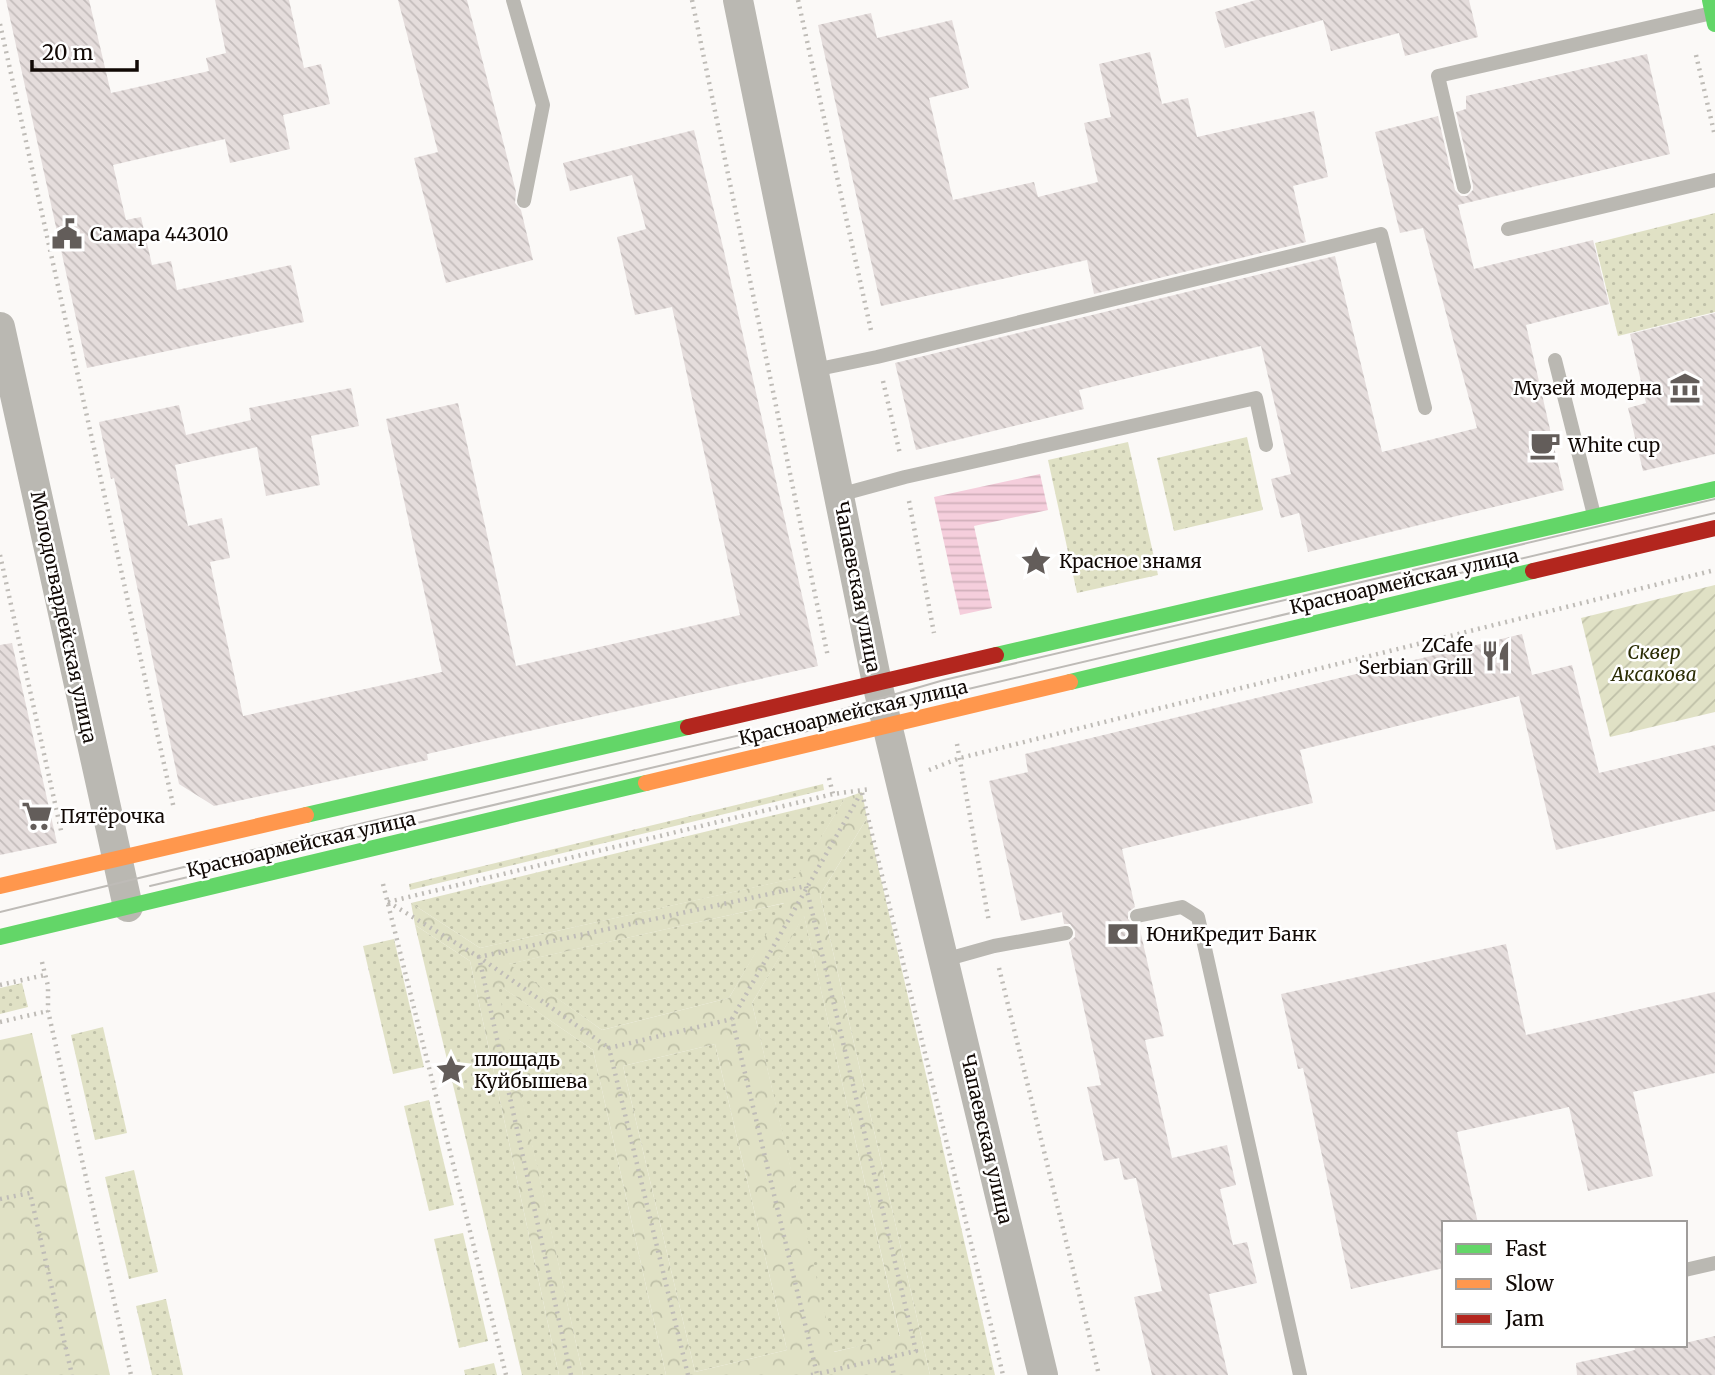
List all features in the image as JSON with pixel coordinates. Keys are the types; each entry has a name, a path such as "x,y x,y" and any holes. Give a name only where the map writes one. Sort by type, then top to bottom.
{"main road":[{"name":"Красноармейская улица","path":"0,886 1715,489"},
{"name":"Красноармейская улица","path":"0,937 1715,528"}],"street":[{"name":"Чапаевская улица","path":"738,0 877,683 1043,1375"},
{"name":"Молодогвардейская улица","path":"0,327 128,906"}],"lane":[{"path":"513,0 543,105 524,201"},
{"path":"1464,187 1438,76 1713,12"},
{"path":"1508,229 1715,180"},
{"path":"814,370 1381,234 1425,408"},
{"path":"1555,360 1595,517"},
{"path":"839,495 905,477 1256,398 1266,445"},
{"path":"1137,916 1182,907 1198,917 1300,1375"},
{"path":"944,960 994,946 1066,933"},
{"path":"1687,1270 1715,1263"}],"path":[{"path":"692,0 829,661"},
{"path":"798,0 905,477 933,631"},
{"path":"1687,19 1715,136"},
{"path":"0,24 176,817"},
{"path":"0,555 63,839"},
{"path":"388,902 833,794 862,792 901,781 960,758 1715,570"},
{"path":"960,758 994,946 1099,1375"},
{"path":"806,886 916,1351 814,1374 732,1019 806,886 862,792"},
{"path":"862,792 1003,1375"},
{"path":"479,957 806,886"},
{"path":"388,902 479,957 609,1048 688,1375"},
{"path":"388,902 506,1375"},
{"path":"479,957 571,1375"},
{"path":"0,985 45,975"},
{"path":"48,986 48,1011 131,1375"},
{"path":"0,1022 48,1011"},
{"path":"609,1048 732,1019"},
{"path":"0,1199 30,1193 72,1375"},
{"path":"890,1357 894,1375"}],"green space":[{"path":"1715,213 1715,312 1618,336 1595,243"},
{"path":"1247,437 1263,510 1174,531 1157,458"},
{"path":"1128,442 1158,575 1077,593 1048,460"},
{"name":"Сквер Аксакова","path":"1715,585 1715,712 1610,737 1581,618"},
{"path":"823,784 824,790 410,890 409,884"},
{"path":"862,792 867,818 820,895 930,1375 666,1375 593,1050 497,984 583,1375 559,1375 470,961 415,925 411,903 480,948 796,878 845,798","holes":["784,903 729,998 602,1030 509,964","804,916 900,1336 834,1352 752,1003","715,1044 787,1350 695,1372 623,1066"]},
{"path":"845,798 797,878 480,948 411,903"},
{"path":"867,818 995,1375 930,1375 820,895"},
{"path":"785,903 729,998 602,1030 508,964"},
{"path":"804,915 900,1337 833,1352 752,1003"},
{"path":"415,925 470,961 559,1375 522,1375"},
{"path":"394,939 424,1067 393,1074 363,946"},
{"path":"22,983 28,1007 0,1014 0,988"},
{"path":"496,983 593,1050 666,1375 583,1375"},
{"path":"103,1027 127,1133 95,1140 71,1035"},
{"path":"32,1033 110,1375 0,1375 0,1040"},
{"path":"715,1044 787,1350 695,1372 623,1066"},
{"path":"429,1100 454,1205 429,1211 404,1106"},
{"path":"134,1170 158,1272 129,1279 105,1177"},
{"path":"463,1233 488,1341 459,1348 434,1239"},
{"path":"166,1299 183,1375 152,1375 136,1306"},
{"path":"494,1363 497,1375 465,1375 464,1370"}],"shaded area":[{"path":"1040,474 1048,510 974,526 992,608 960,615 934,497"}],"building":[{"path":"6,0 89,0 111,93 209,71 206,58 226,53 215,0 289,0 304,68 321,64 330,104 283,115 290,149 230,163 225,139 113,165 126,220 141,217 152,265 171,261 177,290 291,265 304,322 87,368"},
{"path":"398,0 467,0 516,192 515,203 521,210 533,260 446,283 414,158 438,152"},
{"path":"1256,0 1469,0 1478,37 1405,56 1399,33 1331,51 1323,20 1225,48 1215,12"},
{"path":"871,13 877,38 952,20 969,88 929,98 953,200 1034,182 1038,197 1098,182 1084,123 1111,117 1099,64 1150,52 1162,104 1188,98 1197,137 1314,111 1328,177 1293,186 1306,242 1094,294 1087,260 881,306 818,25"},
{"path":"1647,54 1670,154 1458,205 1474,269 1593,240 1609,304 1526,325 1564,490 1308,552 1299,513 1281,518 1271,479 1291,474 1261,346 1079,390 1084,409 916,450 895,363 1335,256 1382,452 1477,428 1423,228 1400,233 1375,132 1438,116 1455,190 1461,196 1467,196 1473,190 1473,185 1456,112 1466,109 1466,96"},
{"path":"694,130 818,666 427,754 428,760 214,806 179,784 114,478 111,479 99,422 179,405 186,435 251,420 249,408 351,388 359,426 311,436 320,485 266,496 257,447 175,465 188,526 222,518 230,558 210,562 243,716 442,672 386,419 458,403 516,666 740,615 672,307 635,315 617,237 646,229 632,175 570,191 563,163"},
{"name":"Музей модерна","path":"1715,313 1715,454 1643,471 1628,408 1646,403 1630,334"},
{"path":"1522,634 1532,675 1572,665 1599,773 1715,745 1715,811 1556,850 1519,696 1300,750 1313,803 1122,849 1135,907 1128,912 1128,919 1133,925 1139,925 1164,1036 1145,1040 1172,1158 1227,1145 1236,1185 1220,1189 1233,1245 1247,1242 1257,1283 1209,1294 1228,1375 1152,1375 1134,1297 1162,1291 1136,1178 1124,1180 1119,1158 1104,1161 1087,1087 1101,1085 1069,942 1075,937 1075,931 1070,924 1064,924 1062,912 1021,921 989,781 1028,772 1025,754"},
{"path":"12,643 57,843 0,855 0,645"},
{"path":"1506,944 1526,1035 1715,992 1715,1073 1633,1092 1653,1176 1588,1191 1569,1107 1457,1132 1478,1221 1442,1221 1442,1268 1351,1289 1303,1068 1298,1069 1281,994"},
{"path":"1715,1336 1715,1375 1577,1375 1576,1363 1635,1350 1634,1347 1687,1347 1687,1343"}],"tram line":[{"path":"0,912 368,822 813,718 944,680 1715,499"},
{"path":"150,886 1715,513"}],"traffic: fast":[{"path":"1710,0 1715,24"},
{"path":"996,655 1715,489"},
{"path":"1070,682 1533,571"},
{"path":"306,815 688,727"},
{"path":"0,937 646,783"}],"traffic: slow":[{"path":"646,783 1070,682"},
{"path":"0,886 306,815"}],"traffic: jam":[{"path":"1533,571 1715,528"},
{"path":"688,727 996,655"}],"place":[{"name":"Самара 443010","path":"67,234"},
{"name":"Музей модерна","path":"1685,388"},
{"name":"White cup","path":"1545,445"},
{"name":"Красное знамя","path":"1036,561"},
{"name":"ZCafe Serbian Grill","path":"1496,656"},
{"name":"Пятёрочка","path":"37,816"},
{"name":"ЮниКредит Банк","path":"1123,934"},
{"name":"площадь Куйбышева","path":"451,1070"}]}
